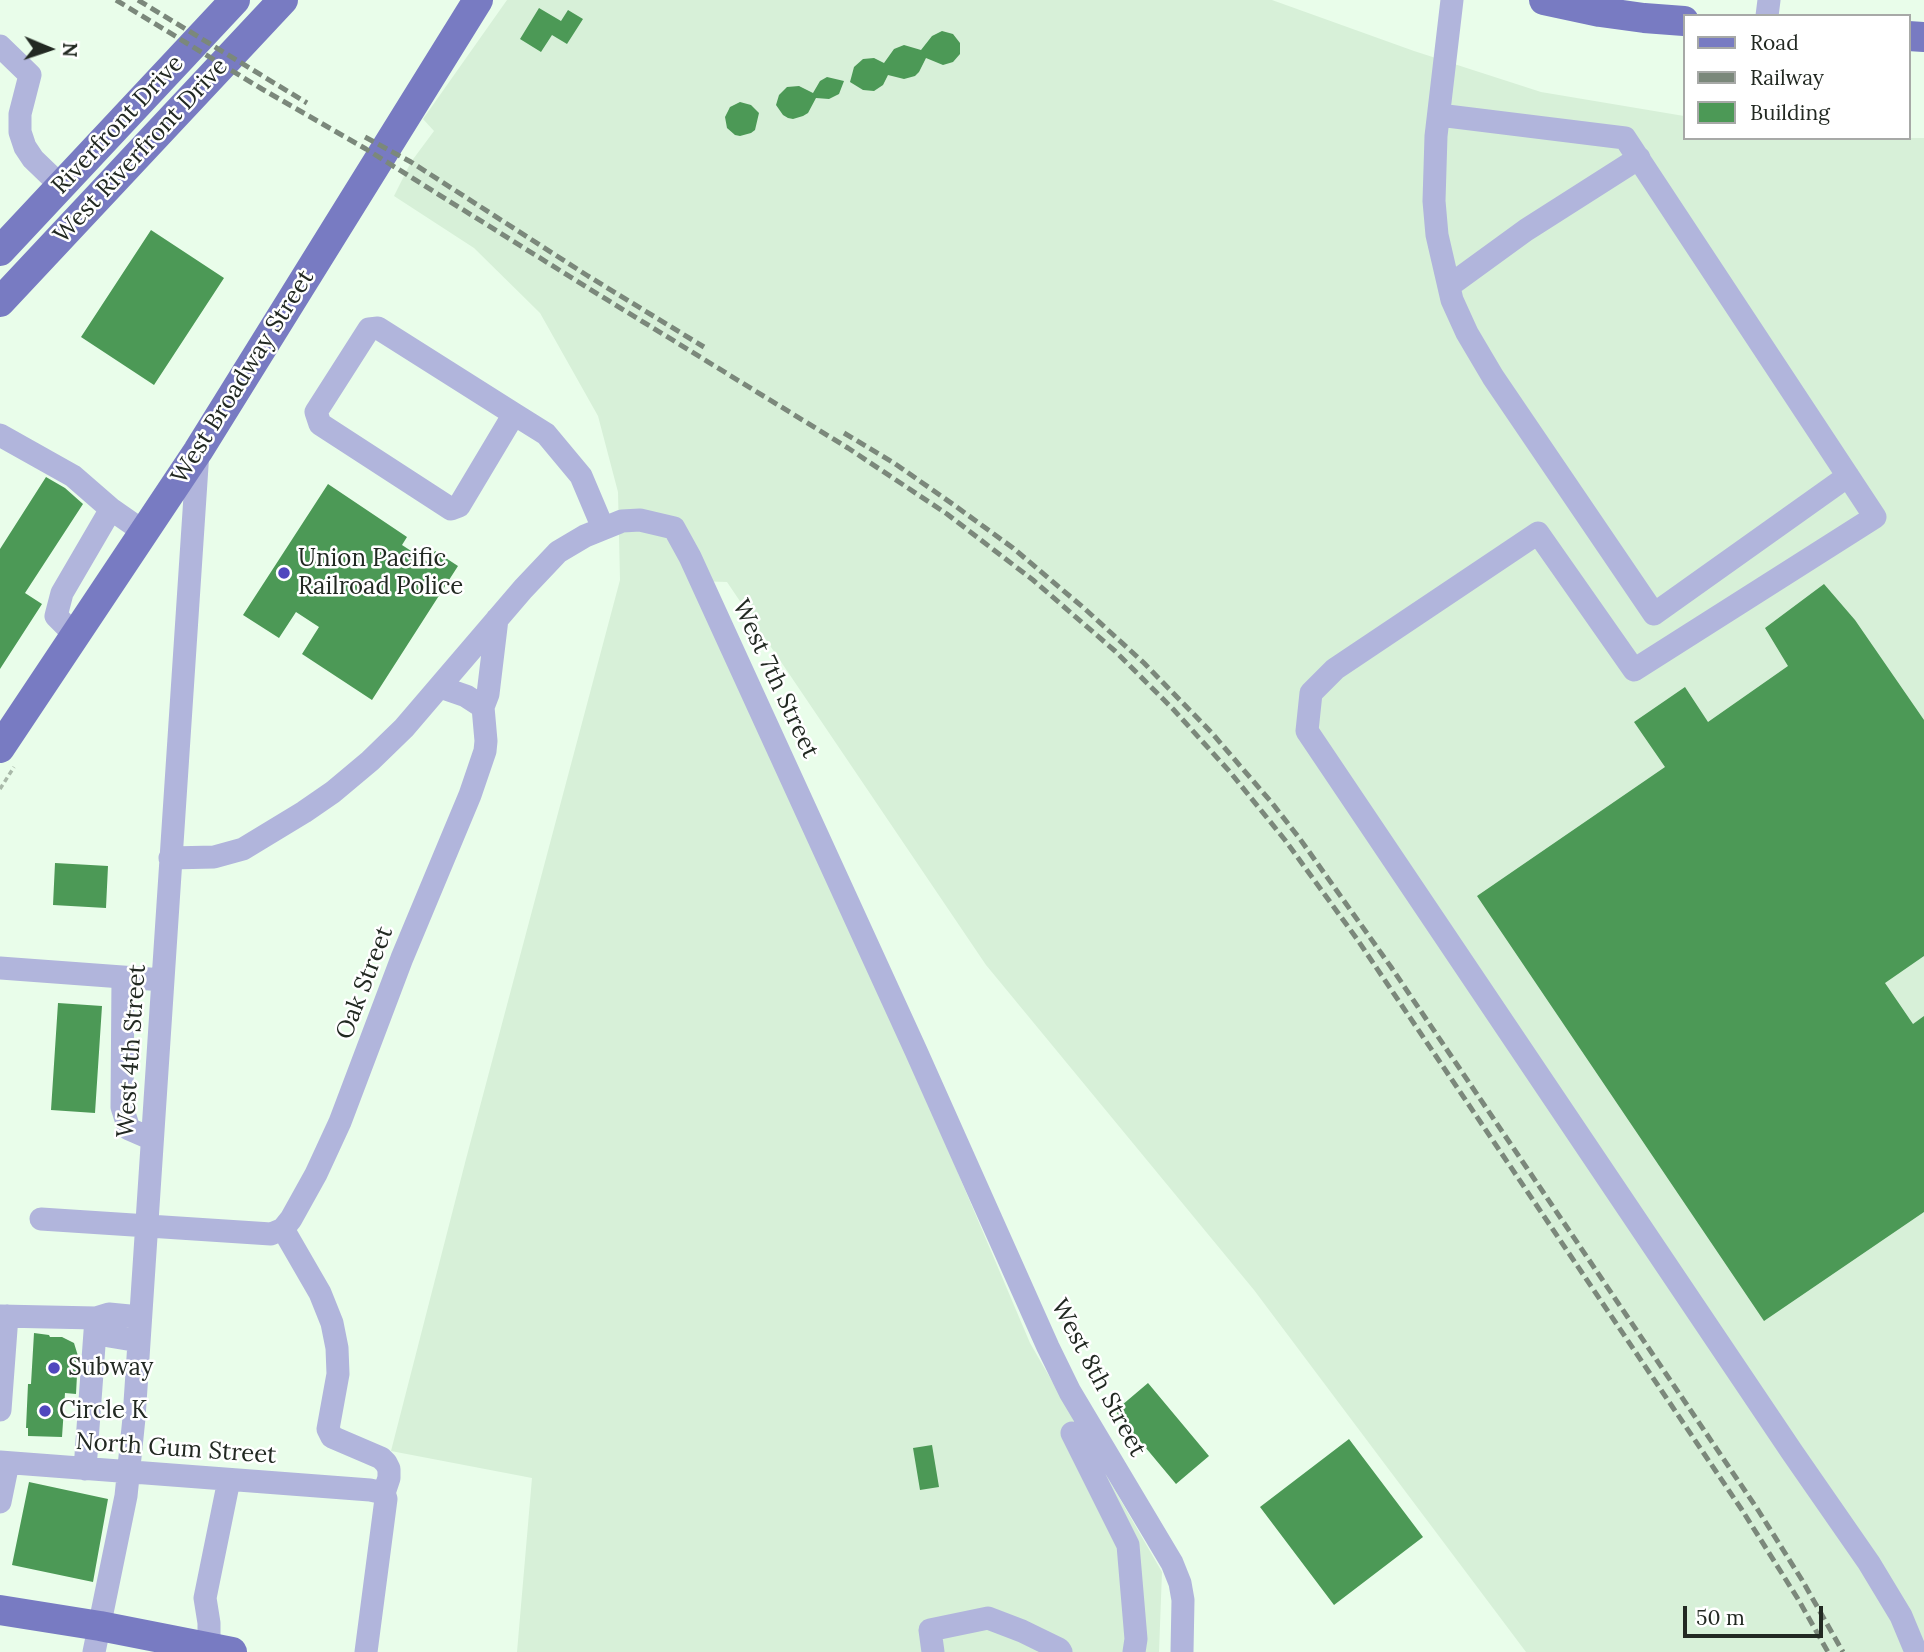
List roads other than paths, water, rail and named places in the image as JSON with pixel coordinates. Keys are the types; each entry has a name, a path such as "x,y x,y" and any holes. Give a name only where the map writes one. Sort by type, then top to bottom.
{"main road":[{"name":"Riverfront Drive","path":"0,251 235,0"},
{"name":"West Riverfront Drive","path":"0,302 283,0"},
{"name":"West Broadway Street","path":"0,748 198,451 478,0"},
{"path":"1545,0 1600,12 1682,21"},
{"path":"0,1610 97,1639 225,1651"}],"street":[{"path":"1452,0 1436,136 1434,201 1437,236 1452,300 1466,333 1493,377 1654,614 1848,476"},
{"path":"0,46 30,75 20,114 20,131 25,147 33,159 61,186"},
{"path":"1439,115 1625,138 1875,517 1634,670 1538,533 1335,670 1311,694 1307,731 1869,1563 1888,1592 1916,1652"},
{"path":"1449,286 1526,230 1639,158"},
{"path":"514,414 459,506 451,509 320,424 316,412 369,329 378,328 546,434 581,476 603,528"},
{"path":"0,435 72,476 111,509 144,532"},
{"name":"West 4th Street","path":"97,1639 129,1472 198,451"},
{"path":"75,635 56,616 62,593 111,509"},
{"name":"West 7th Street","path":"440,687 558,552 622,521 640,520 674,528 725,633 951,1130"},
{"name":"Oak Street","path":"283,1229 316,1174 340,1122 402,958 470,795 485,751 483,707 490,682 497,619"},
{"path":"170,858 214,857 236,851 273,832 333,792 369,761 440,687 466,696 483,707"},
{"path":"0,968 163,980"},
{"path":"123,977 122,1107 129,1129 152,1139"},
{"name":"West 8th Street","path":"951,1130 1070,1392 1176,1573 1183,1600 1182,1652"},
{"path":"41,1219 271,1234 283,1229 320,1293 332,1323 338,1374 328,1429 332,1437 381,1458 389,1469 366,1652"},
{"path":"0,1410 4,1316 96,1318 109,1314 141,1317"},
{"path":"96,1318 98,1327 110,1336 139,1341"},
{"path":"85,1469 96,1318"},
{"path":"1072,1433 1128,1545 1135,1652"},
{"path":"0,1502 4,1462"},
{"name":"North Gum Street","path":"4,1462 384,1493"},
{"path":"225,1651 209,1623 205,1598 229,1480"},
{"path":"933,1652 930,1630 988,1618 1022,1631 1061,1652"}],"railway":[{"path":"116,0 366,149 848,448 947,514 1033,580 1115,651 1230,772 1285,840 1357,939 1742,1510 1828,1652"},
{"path":"138,0 307,103"},
{"path":"365,137 411,162 704,347"},
{"path":"844,433 894,463 1013,548 1085,609 1144,663 1211,732 1272,803 1391,967 1758,1510 1843,1652"}],"place":[{"name":"Union Pacific Railroad Police","path":"284,573"},
{"name":"Subway","path":"54,1368"},
{"name":"Circle K","path":"45,1411"}]}
